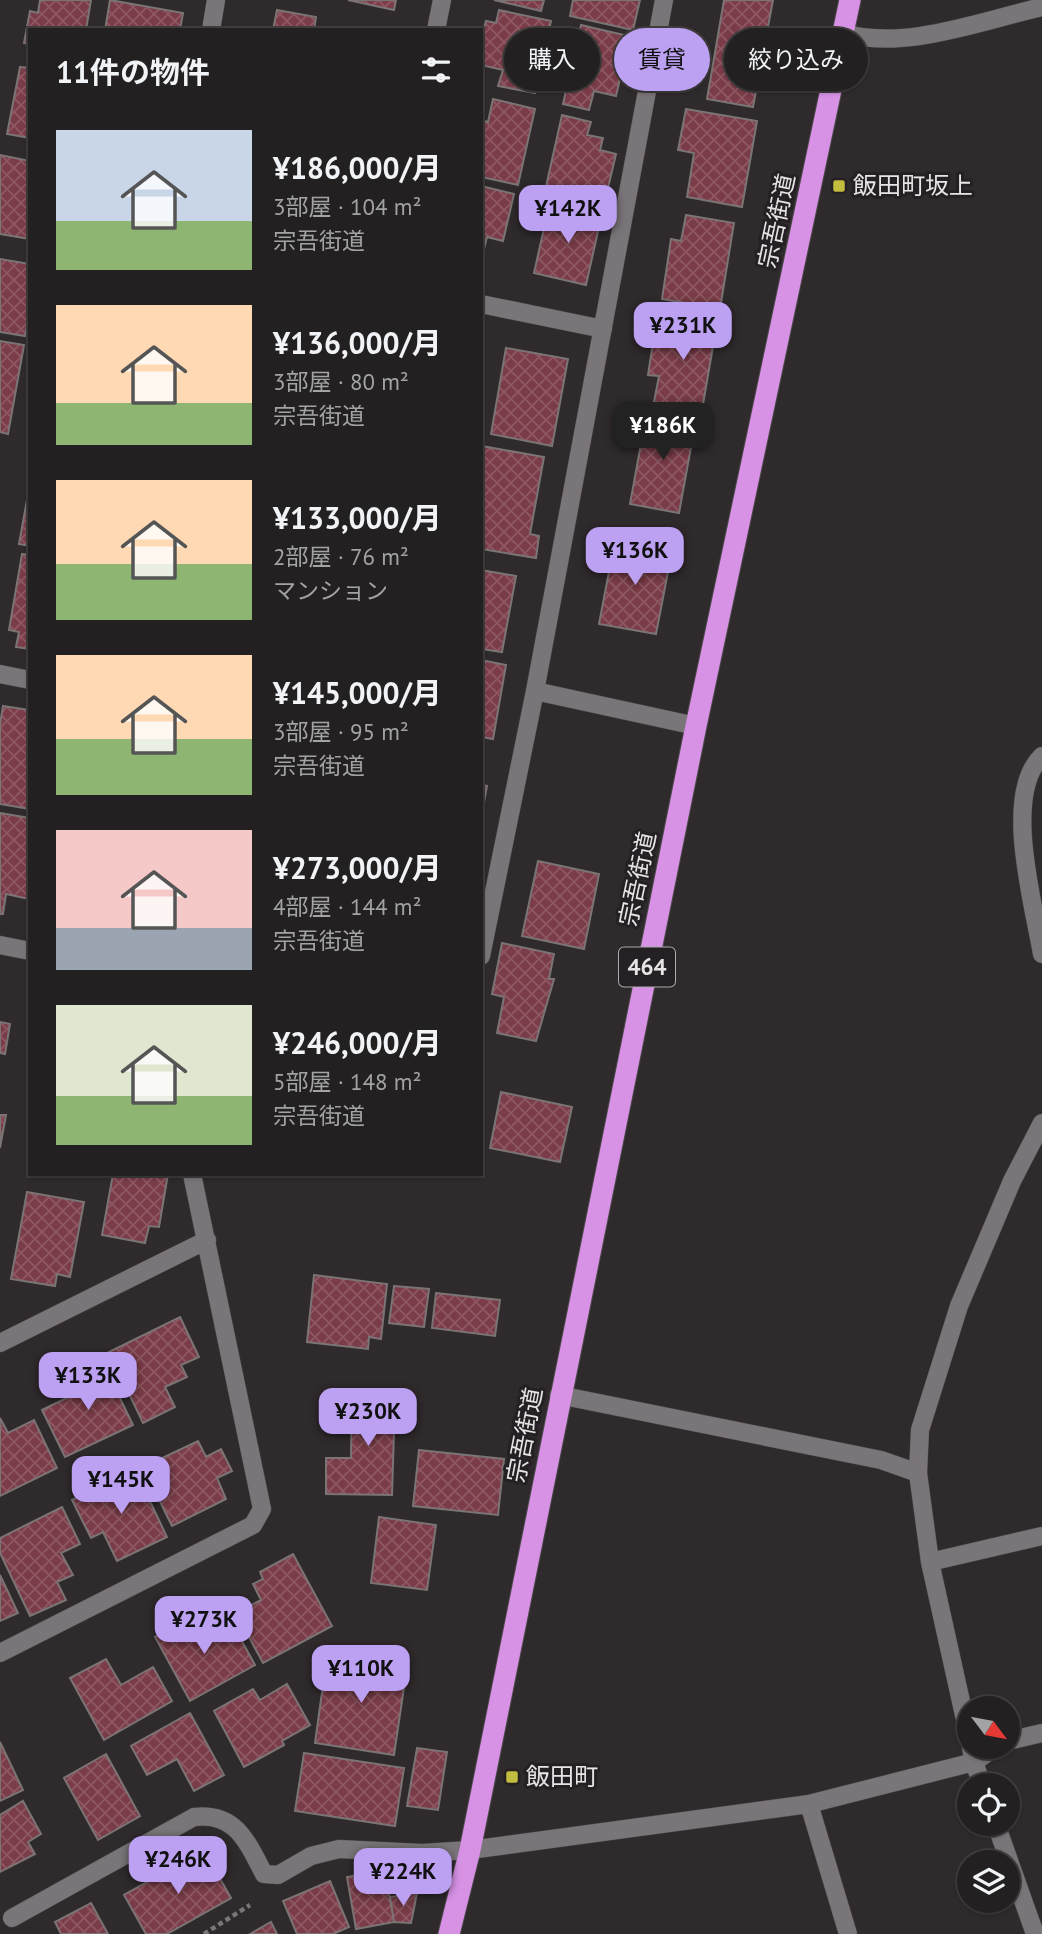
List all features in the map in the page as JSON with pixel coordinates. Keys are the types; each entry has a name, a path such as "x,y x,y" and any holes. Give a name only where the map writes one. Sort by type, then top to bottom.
{"highway":[{"name":"宗吾街道","path":"844,28 850,0"},
{"name":"宗吾街道","path":"449,1934 470,1850 559,1395 696,726 831,91"}],"street":[{"path":"211,28 216,0"},
{"path":"436,28 442,0"},
{"path":"483,947 535,691 664,0"},
{"path":"868,38 908,38 1042,7"},
{"path":"483,304 603,329"},
{"path":"0,674 28,680"},
{"path":"535,691 696,726"},
{"path":"1042,755 1028,773 1023,795 1024,845 1042,954"},
{"path":"0,945 28,951"},
{"path":"959,1696 930,1562 918,1473 920,1430 959,1307 1012,1181 1042,1123"},
{"path":"0,1653 253,1525 262,1509 192,1176"},
{"path":"0,1343 207,1240"},
{"path":"559,1395 881,1460 918,1473"},
{"path":"930,1562 1042,1536"},
{"path":"1020,1738 1042,1733"},
{"path":"12,1918 194,1817 212,1815 228,1821 244,1838 264,1874 278,1875 311,1856 339,1849 422,1853 470,1850 809,1804 957,1755"},
{"path":"809,1804 848,1934"},
{"path":"1001,1836 1037,1929"}],"path":[{"path":"204,1934 248,1908 264,1874"}],"building":[{"path":"40,0 91,0 86,28 28,28 28,44 24,43 30,11 38,13"},
{"path":"110,0 183,13 180,28 105,28"},
{"path":"348,0 396,0 394,10"},
{"path":"494,0 544,0 541,11"},
{"path":"573,0 640,0 633,28 570,16"},
{"path":"724,0 773,0 768,28 724,28 724,91 756,91 753,107 707,99"},
{"path":"277,10 316,17 314,28 273,28"},
{"path":"499,10 551,21 549,28 504,28 504,87 498,86 503,70 483,65 483,32 486,21 496,23"},
{"path":"600,29 614,33 616,96 594,91 600,91"},
{"path":"20,67 28,68 28,138 7,134"},
{"path":"566,91 594,91 589,110 563,104"},
{"path":"493,99 535,109 518,185 483,177 483,121 488,122"},
{"path":"686,109 757,121 742,207 687,197 694,153 678,150"},
{"path":"562,115 591,122 587,135 603,138 600,150 616,154 604,205 545,191"},
{"path":"0,155 28,161 28,239 0,234"},
{"path":"483,186 514,194 503,241 487,237 483,253"},
{"path":"549,206 601,218 586,285 534,273"},
{"path":"686,215 734,223 720,309 662,299 671,239 681,241"},
{"path":"0,259 28,264 28,320 25,336 0,332"},
{"path":"669,315 717,323 702,410 654,402 659,376 648,375 653,343 664,345"},
{"path":"0,341 24,345 8,434 0,432"},
{"path":"506,348 568,359 552,446 491,434"},
{"path":"647,411 696,420 679,513 630,504"},
{"path":"483,446 544,457 530,534 539,536 536,558 483,549"},
{"path":"28,494 28,546 19,544"},
{"path":"615,540 672,551 656,634 599,624"},
{"path":"22,554 28,555 28,649 16,647 19,632 9,630"},
{"path":"483,570 516,576 502,652 483,649"},
{"path":"483,660 506,665 493,739 483,737"},
{"path":"3,706 28,710 28,809 0,804 0,724"},
{"path":"483,785 487,786 483,808"},
{"path":"0,813 28,818 28,899 6,894 3,914 0,914"},
{"path":"538,861 599,874 584,949 522,936"},
{"path":"502,943 554,954 549,979 554,979 536,1041 497,1033 504,997 492,994"},
{"path":"0,1022 10,1024 5,1054 0,1053"},
{"path":"501,1092 572,1107 560,1162 490,1148"},
{"path":"0,1115 6,1115 0,1148"},
{"path":"113,1176 168,1176 159,1227 149,1226 145,1243 102,1235"},
{"path":"27,1192 84,1202 70,1277 57,1274 55,1286 11,1279"},
{"path":"314,1275 387,1284 381,1339 369,1337 368,1349 307,1342"},
{"path":"394,1286 429,1289 424,1327 389,1323"},
{"path":"436,1293 500,1300 495,1336 432,1328"},
{"path":"180,1317 199,1357 181,1365 187,1377 165,1387 175,1407 143,1423 109,1352"},
{"path":"102,1361 133,1425 65,1457 42,1410 81,1391 74,1375"},
{"path":"352,1394 402,1394 402,1432 394,1432 392,1495 326,1494 326,1458 351,1458"},
{"path":"0,1418 8,1433 34,1420 57,1468 0,1496"},
{"path":"198,1441 206,1457 221,1449 232,1471 217,1478 226,1499 172,1526 143,1467"},
{"path":"419,1450 504,1459 498,1515 413,1506"},
{"path":"135,1470 167,1537 117,1561 103,1532 91,1538 72,1500"},
{"path":"62,1507 80,1544 61,1553 73,1575 57,1582 66,1600 30,1616 0,1553 0,1538"},
{"path":"379,1517 436,1525 427,1590 371,1583"},
{"path":"293,1554 332,1626 263,1663 236,1613 261,1600 253,1584 263,1579 260,1572"},
{"path":"0,1575 18,1613 0,1621"},
{"path":"194,1615 207,1637 232,1623 255,1665 190,1701 155,1637"},
{"path":"327,1656 407,1667 394,1755 315,1743"},
{"path":"106,1659 121,1685 153,1667 172,1701 104,1740 70,1678"},
{"path":"287,1684 310,1725 282,1741 284,1745 244,1767 214,1711 253,1689 260,1700"},
{"path":"190,1713 224,1775 194,1791 177,1759 147,1775 131,1746"},
{"path":"0,1742 23,1790 0,1801"},
{"path":"417,1748 447,1752 438,1810 407,1806"},
{"path":"304,1753 404,1768 395,1826 295,1811"},
{"path":"106,1754 140,1816 98,1840 64,1778"},
{"path":"23,1801 41,1834 28,1842 35,1854 0,1872 0,1815"},
{"path":"204,1850 231,1898 167,1934 146,1934 124,1895"},
{"path":"385,1870 394,1922 356,1929 347,1877"},
{"path":"330,1881 349,1927 333,1934 297,1934 283,1901"},
{"path":"417,1893 411,1923 394,1922 390,1897"},
{"path":"91,1903 108,1934 61,1934 55,1922"},
{"path":"271,1922 277,1934 250,1934"}],"place":[{"name":"飯田町坂上","path":"839,186"},
{"name":"飯田町","path":"512,1777"}]}
